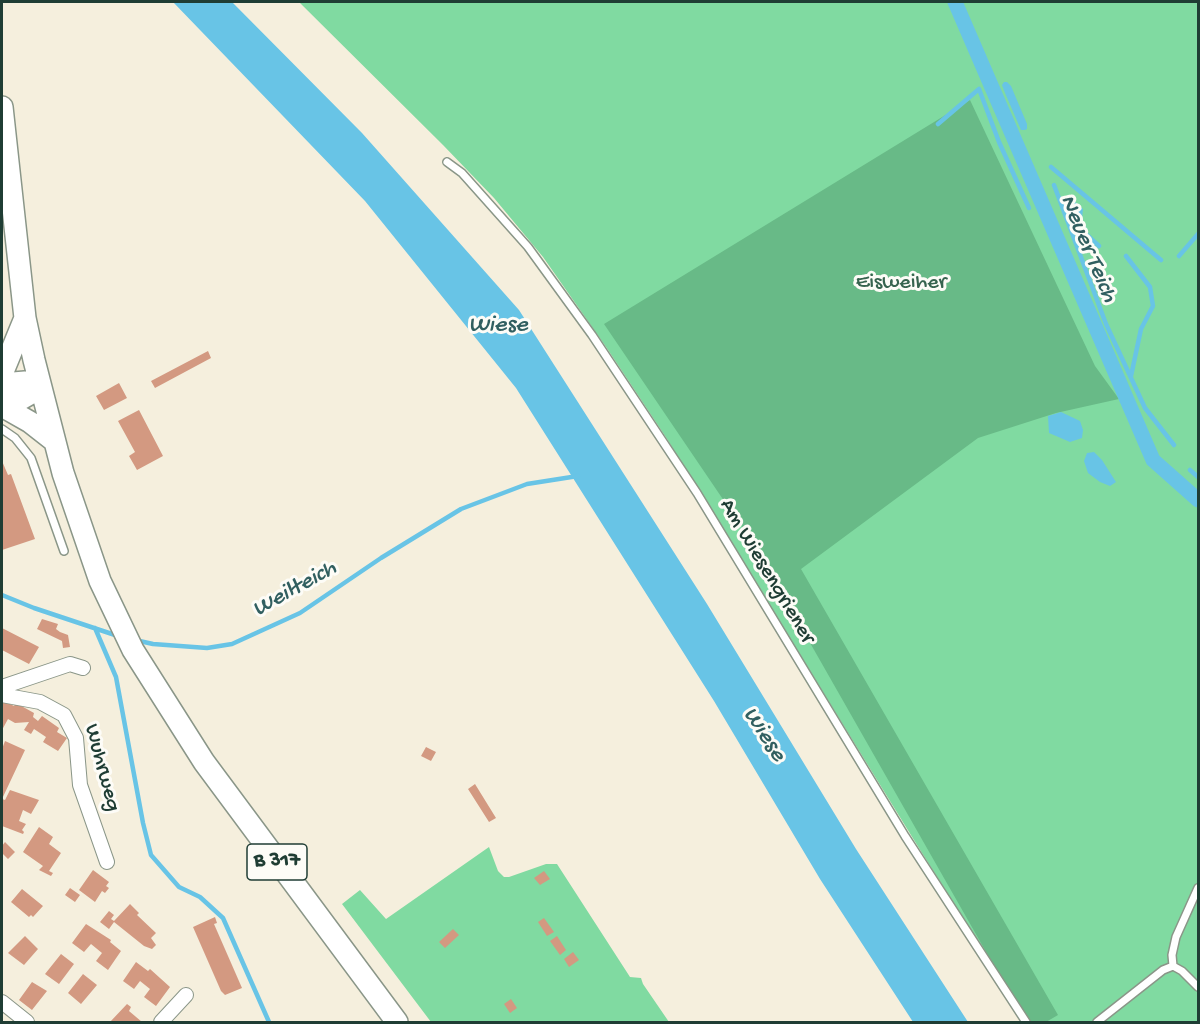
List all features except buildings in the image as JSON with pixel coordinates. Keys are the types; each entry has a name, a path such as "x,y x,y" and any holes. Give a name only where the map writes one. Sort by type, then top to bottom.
{"main road":[{"name":"B 317","path":"2,107 25,318 53,440 100,581 133,650 204,762 397,1023"},
{"path":"2,374 25,318"},
{"path":"2,384 25,382 40,388"},
{"path":"2,402 21,399 40,388"},
{"path":"2,406 30,422 53,440"}],"street":[{"path":"2,687 70,664 83,668"},
{"name":"Wuhrweg","path":"2,695 40,702 64,715 76,738 81,785 107,862"},
{"path":"161,1023 186,995"},
{"path":"2,1002 27,1023"}],"lane":[{"name":"Am Wiesengriener","path":"447,162 462,173 528,247 592,335 698,493 905,836 1026,1023"},
{"path":"2,429 15,438 31,458 64,550"},
{"path":"1173,966 1176,937 1198,888"},
{"path":"1173,966 1182,971 1198,987"},
{"path":"1097,1023 1163,970 1173,966"}],"green space":[{"name":"Eisweiher","path":"299,2 1198,2 1198,1022 1033,1022 980,945 922,853 667,439 543,257 494,198"},
{"path":"970,100 1095,366 1119,399 1056,413 978,438 801,569 1058,1015 1046,1022 1026,1022 756,548 604,324"},
{"path":"489,847 498,871 504,877 546,864 557,864 630,977 641,978 669,1022 431,1022 342,904 360,890 386,919"}],"water":[{"name":"Wiese","path":"173,2 232,2 362,133 519,310 707,604 856,849 968,1022 913,1022 820,879 714,701 516,388 365,201"},
{"path":"1004,82 1011,86 1027,124 1025,130 1021,130 1002,85"},
{"path":"1068,196 1083,209 1082,219 1087,235 1082,233 1068,212 1064,199"},
{"path":"1061,412 1080,421 1083,430 1082,438 1070,442 1049,433 1048,416"},
{"path":"1094,452 1116,482 1110,486 1088,473 1084,461 1087,453"}],"waterway":[{"name":"Neuer Teich","path":"955,2 1153,460 1198,500"},
{"path":"979,89 999,142 1029,208"},
{"path":"938,124 979,89"},
{"path":"1051,167 1161,260"},
{"path":"1054,185 1106,324 1145,408 1174,445"},
{"path":"1179,256 1198,234"},
{"path":"1087,235 1099,246"},
{"path":"1126,256 1150,287 1153,306 1141,329 1131,376"},
{"path":"1190,470 1198,477"},
{"name":"Weilteich","path":"135,640 153,644 207,648 232,644 300,613 381,558 461,509 527,484 578,476"},
{"name":"Weilteich","path":"2,595 118,636"},
{"path":"95,628 116,677 151,855 179,887 200,897 223,918 269,1022"}]}
